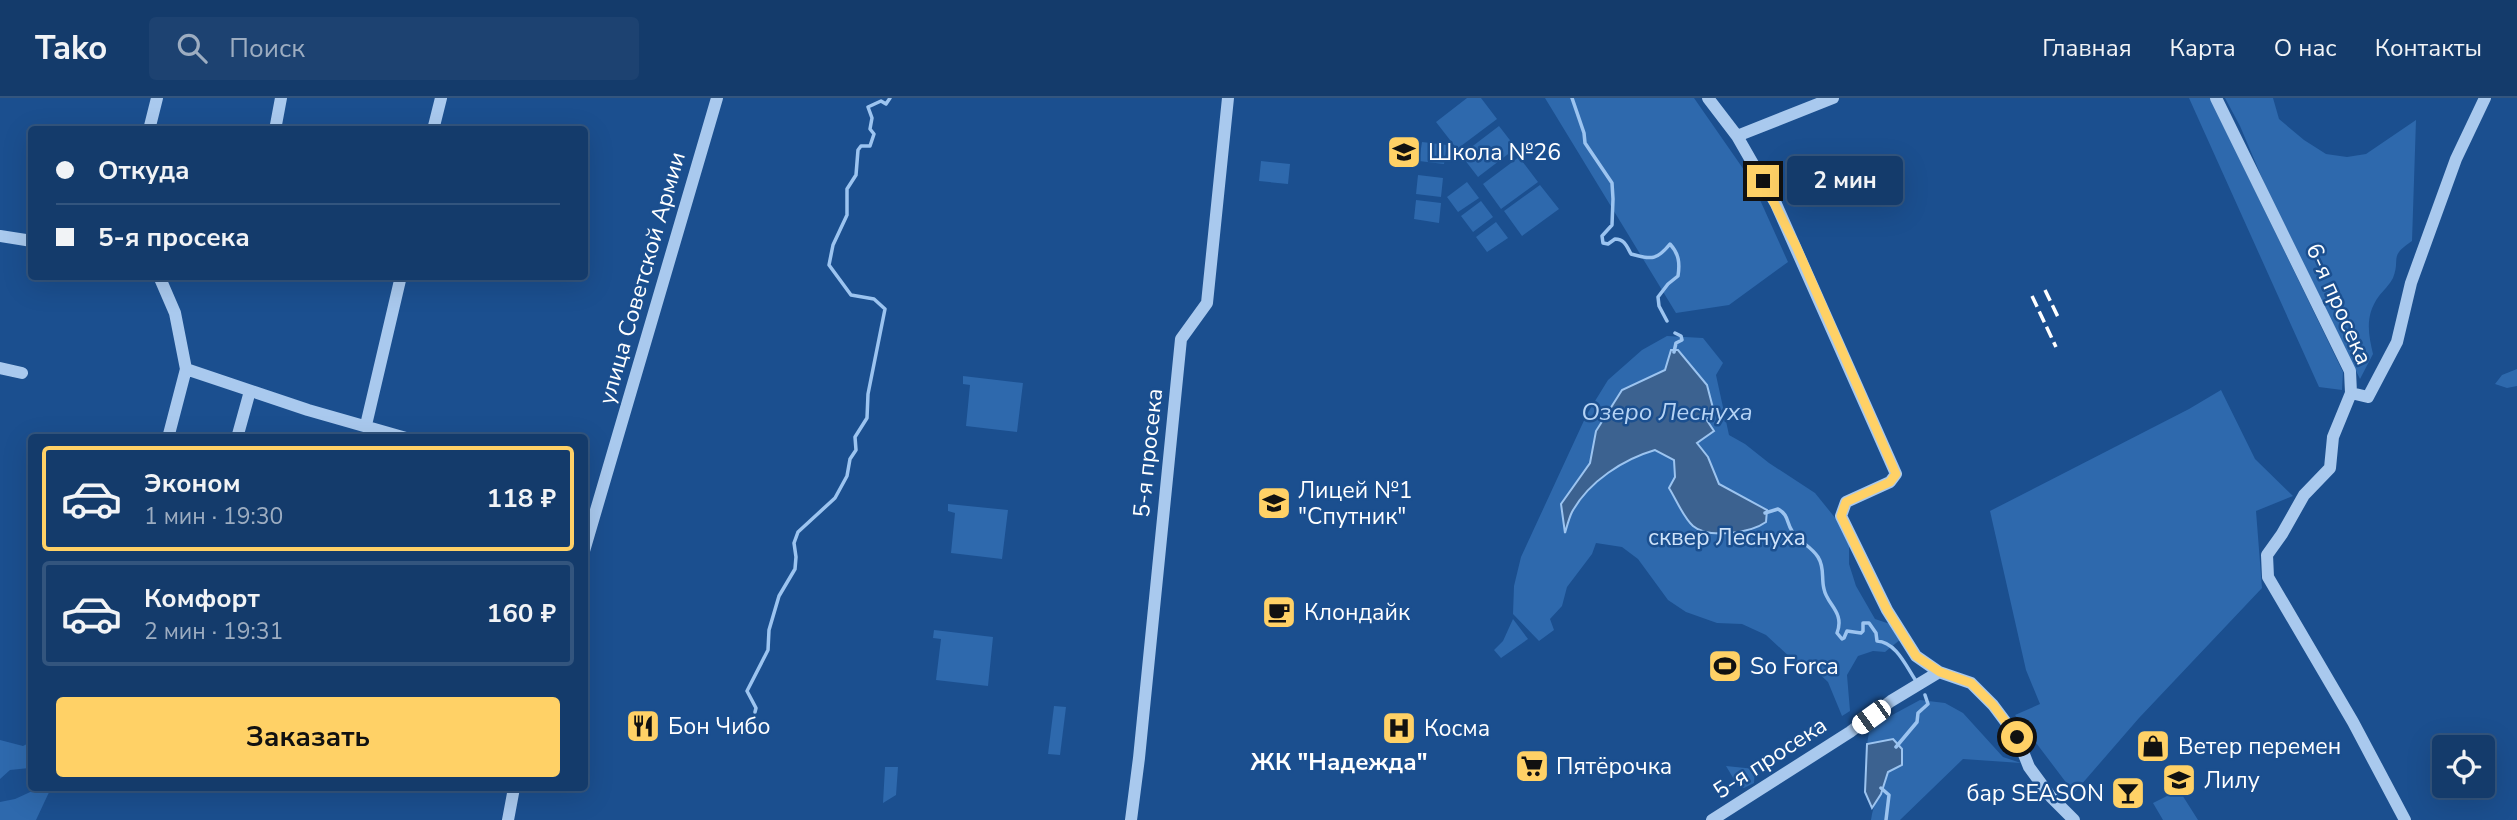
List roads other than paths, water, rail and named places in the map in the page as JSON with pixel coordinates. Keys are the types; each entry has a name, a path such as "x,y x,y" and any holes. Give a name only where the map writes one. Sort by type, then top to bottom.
{"street":[{"path":"150,126 157,98"},
{"path":"276,126 281,98"},
{"path":"434,126 441,98"},
{"name":"улица Советской Армии","path":"588,537 717,98"},
{"name":"5-я просека","path":"1130,820 1139,758 1181,339 1207,303 1228,98"},
{"path":"1708,98 1737,136 1776,204 1896,474 1890,482 1846,502 1841,516 1897,630 1916,656 1940,672 1971,683 1993,705 2017,737 2029,766 2051,797 2074,820"},
{"path":"1737,136 1833,98"},
{"name":"6-я просека","path":"2216,98 2350,372 2351,393 2333,437 2330,468 2304,495 2267,555 2268,577 2353,722 2406,820"},
{"path":"2351,393 2368,397 2397,342 2416,270 2456,159 2485,98"},
{"path":"0,236 28,240"},
{"path":"161,280 175,313 186,369 169,434"},
{"path":"366,425 400,280"},
{"path":"0,368 22,373"},
{"path":"186,369 308,410 394,434"},
{"path":"238,434 250,391"},
{"name":"5-я просека","path":"1712,820 1850,732 1891,701 1940,672"},
{"path":"508,820 513,791"}],"water":[{"name":"Озеро Леснуха","path":"1671,350 1678,350 1707,385 1714,412 1706,419 1714,431 1697,443 1708,457 1719,484 1767,510 1766,522 1730,533 1709,532 1693,526 1669,488 1675,477 1674,460 1655,450 1620,465 1588,490 1572,512 1565,533 1561,504 1590,463 1596,431 1622,390 1665,370"},
{"path":"1893,739 1902,749 1902,765 1888,772 1881,794 1872,808 1865,792 1867,744"}],"waterway":[{"path":"755,712 756,708 747,691 768,650 769,630 779,596 795,569 794,543 798,532 835,498 847,476 850,459 856,450 855,437 867,418 868,394 885,309 874,299 851,295 829,265 833,245 847,215 847,189 856,175 858,150 861,146 870,146 874,134 870,129 872,118 868,107 881,101 886,104 890,98"},
{"path":"1572,98 1585,143 1612,183 1612,225 1602,236 1603,243 1608,244 1618,239 1631,254 1649,258 1657,256 1670,244 1677,255 1678,276 1658,297 1659,306 1667,321"},
{"path":"1674,352 1676,343 1682,340 1681,336 1675,333"},
{"path":"1765,513 1778,509 1782,511 1795,535 1818,557 1824,589 1837,614 1837,633 1842,639 1847,631 1861,633 1863,623 1869,623 1876,633 1877,641 1884,642 1895,650 1916,681"},
{"path":"1896,747 1917,722 1918,713 1928,704 1925,695"},
{"path":"1881,788 1889,795 1886,820"}],"railway":[{"path":"2045,290 2058,317"},
{"path":"2032,296 2056,347"}],"place":[{"name":"Школа №26","path":"1404,152"},
{"name":"Лицей №1 \"Спутник\"","path":"1274,503"},
{"name":"Клондайк","path":"1279,612"},
{"name":"So Forca","path":"1725,666"},
{"name":"Бон Чибо","path":"643,726"},
{"name":"Косма","path":"1399,728"},
{"name":"Ветер перемен","path":"2153,746"},
{"name":"Пятёрочка","path":"1532,766"},
{"name":"Лилу","path":"2179,780"},
{"name":"бар SEASON","path":"2128,793"}],"district":[{"name":"ЖК \"Надежда\"","path":"1339,762"}],"park label":[{"name":"сквер Леснуха","path":"1727,537"}]}
